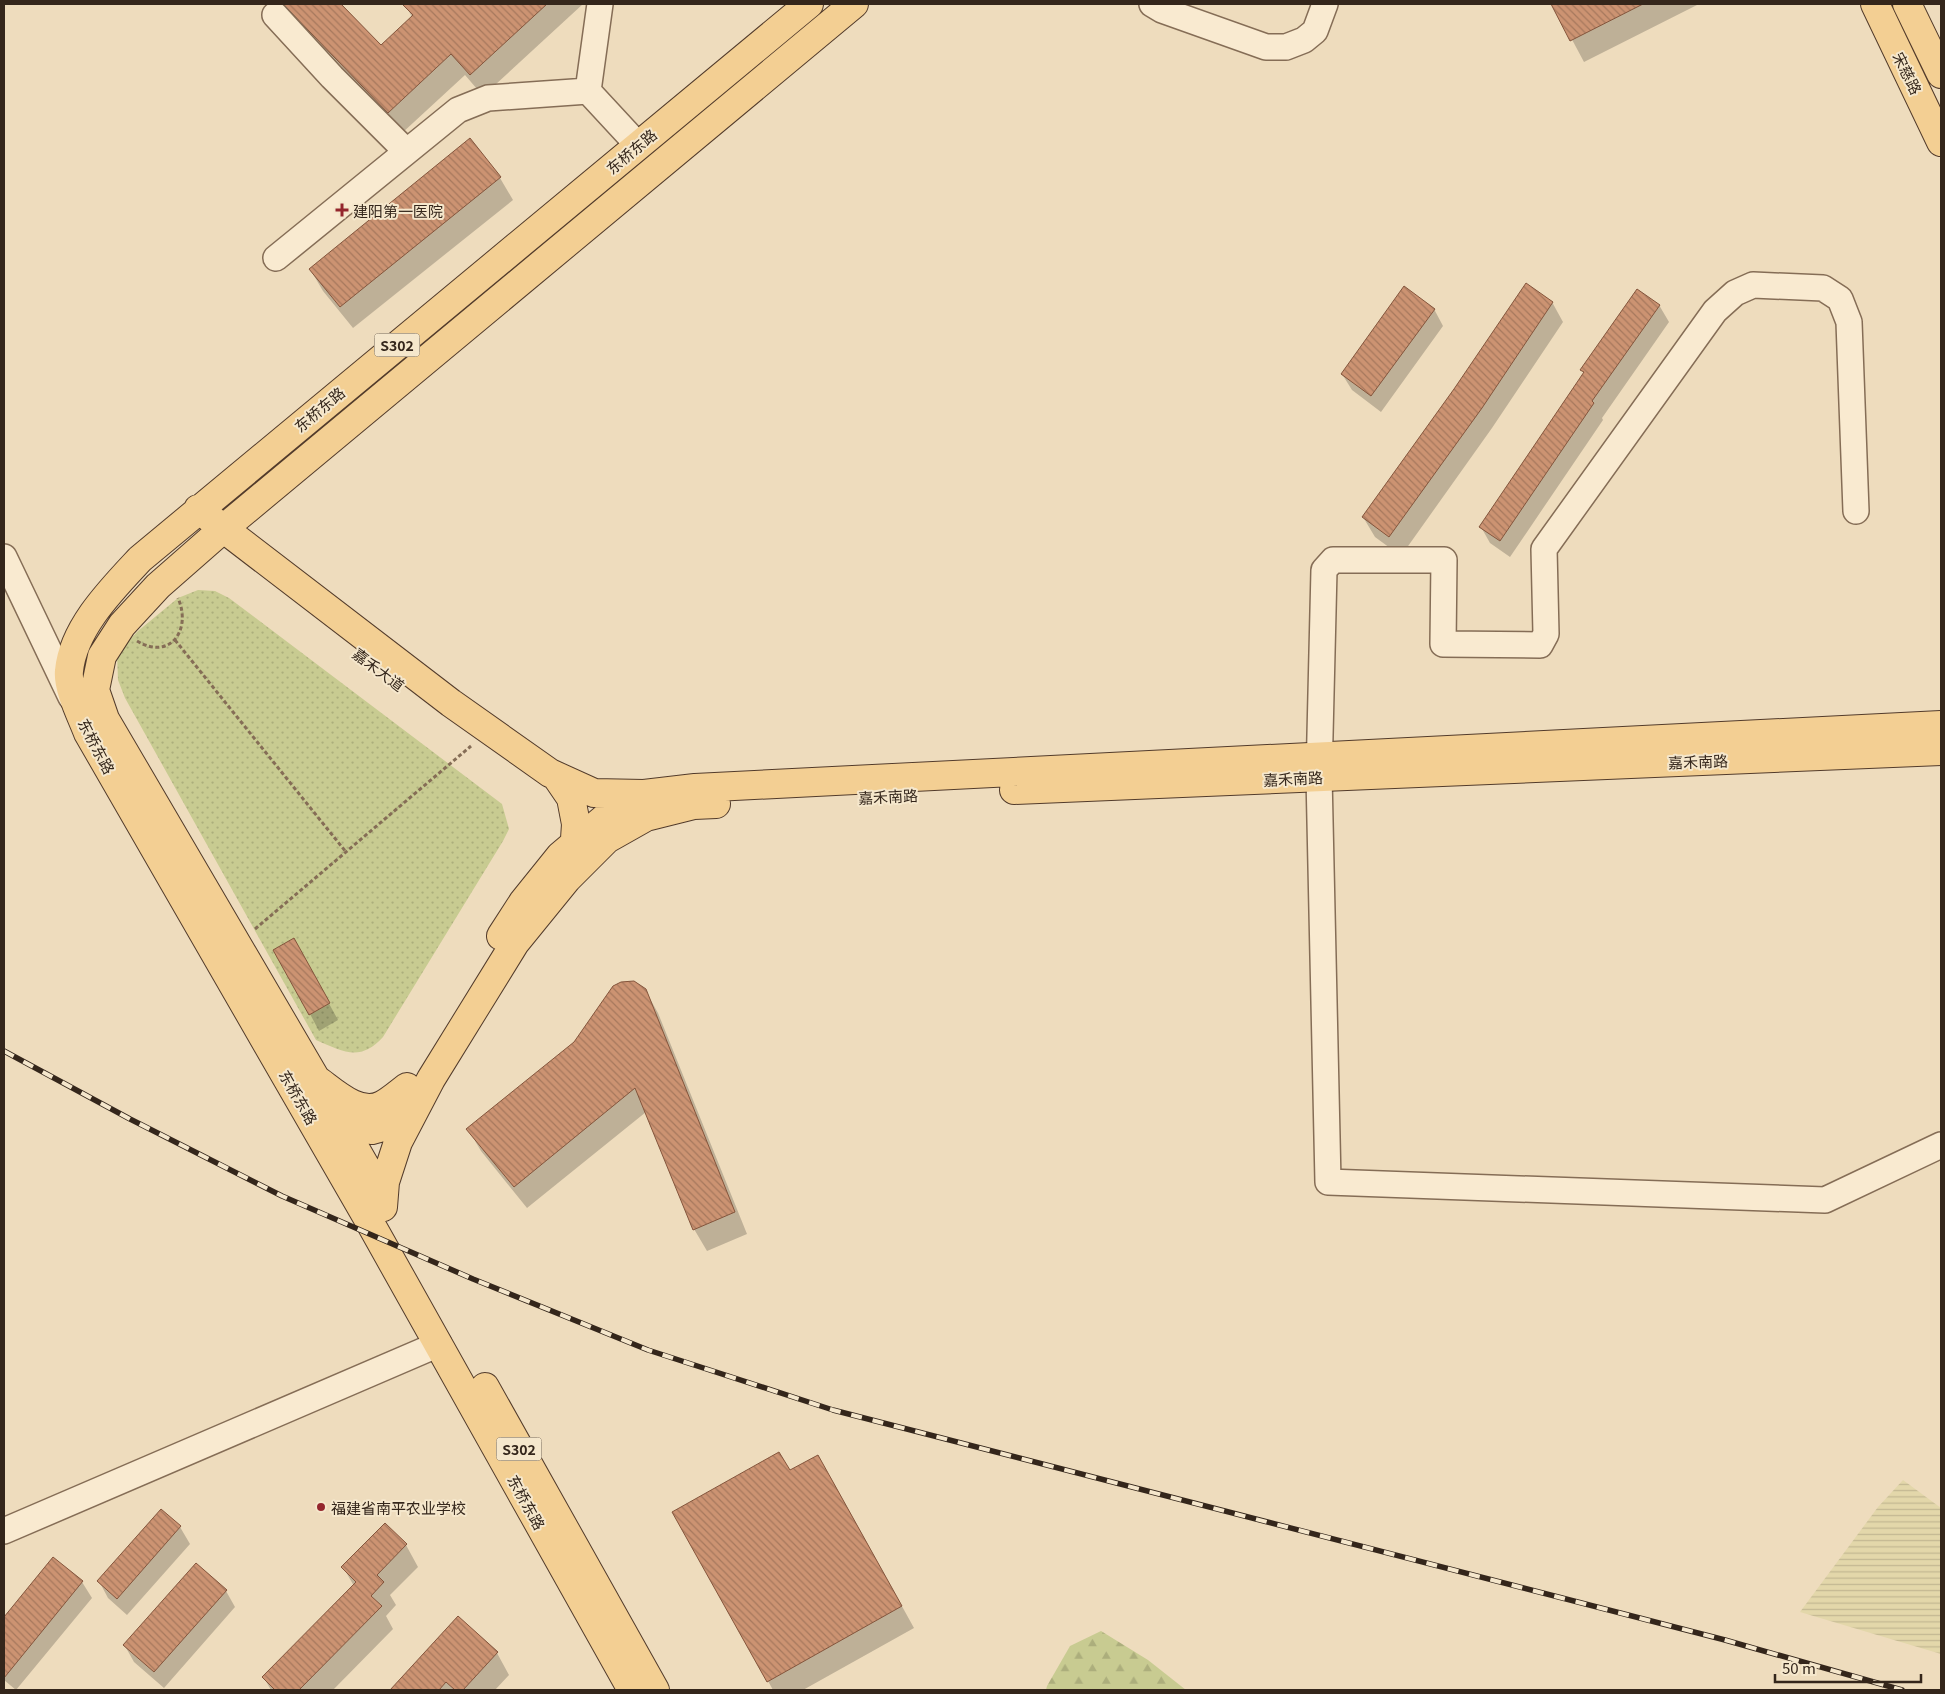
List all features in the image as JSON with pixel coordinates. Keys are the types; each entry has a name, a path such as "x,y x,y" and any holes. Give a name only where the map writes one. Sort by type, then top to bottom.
{"main road":[{"name":"东桥东路","path":"655,1690 376,1213 306,1086 88,733 74,699 69,672 77,640 99,604 140,559 809,4"},
{"name":"东桥东路","path":"237,944 105,719 95,690 102,656 122,624 158,586 216,535 854,4"},
{"name":"宋慈路","path":"1875,4 1941,142"},
{"name":"宋慈路","path":"1907,4 1941,74"},
{"name":"嘉禾大道","path":"191,515 476,742 582,800"},
{"name":"嘉禾大道","path":"216,535 451,703 549,783"},
{"name":"嘉禾南路","path":"645,806 688,798 694,805 1941,725"},
{"name":"嘉禾南路","path":"1319,766 1941,751"},
{"path":"549,783 556,807 558,827 559,848 556,876"},
{"path":"582,800 629,812 688,798"},
{"path":"582,800 645,806"},
{"path":"576,841 576,824 582,800"},
{"path":"556,876 560,856 619,806 645,806"},
{"path":"376,1213 428,1049 523,902 607,839 645,806"},
{"path":"237,944 314,1105 349,1125 372,1130 386,1126"},
{"path":"306,1086 365,1108 380,1106 414,1093"},
{"path":"376,1213 364,1194 368,1171 375,1149 386,1126 414,1093"},
{"path":"339,1119 368,1171"},
{"name":"东桥东路","path":"376,1213 439,1344 632,1690"}],"street":[{"path":"588,91 600,4"},
{"path":"1152,4 1162,10 1266,47 1286,47 1304,40 1315,31 1325,4"},
{"path":"275,15 332,77 406,151"},
{"path":"588,91 638,145"},
{"path":"276,258 458,110 488,98 588,91"},
{"path":"1856,511 1848,322 1840,299 1823,288 1753,285 1735,293 1714,311 1544,549 1546,634 1540,644 1443,644 1444,560 1333,560 1324,570 1319,766 1328,1182 1825,1200 1941,1145"},
{"path":"4,558 88,733"},
{"path":"4,1531 439,1344"}],"path":[{"path":"132,638 150,647 167,645 176,640 183,624 182,606 178,598"},
{"path":"176,640 346,852"},
{"path":"237,944 476,742"}],"shaded area":[{"path":"1903,1480 1941,1508 1941,1654 1800,1612 1878,1507"}],"green space":[{"path":"198,590 215,591 229,598 502,804 509,829 503,841 383,1037 367,1050 359,1052 343,1051 316,1040 125,698 118,680 117,653 138,631 178,598"},
{"path":"1101,1631 1148,1660 1186,1690 1046,1690 1070,1646"}],"building":[{"path":"283,4 341,4 381,45 413,15 402,4 547,4 470,75 451,54 388,113"},
{"path":"1551,4 1643,4 1570,41"},
{"path":"470,138 501,177 340,307 309,269"},
{"path":"1526,283 1553,302 1482,408 1389,537 1362,517 1454,389"},
{"path":"1404,286 1435,309 1371,396 1341,374"},
{"path":"1637,289 1660,305 1592,401 1594,403 1500,541 1479,527 1584,372 1580,370"},
{"path":"294,938 330,1003 309,1015 273,950"},
{"path":"634,981 646,989 735,1212 693,1230 635,1088 514,1187 466,1129 574,1042 613,986 621,982"},
{"path":"779,1452 790,1470 818,1455 902,1606 767,1682 672,1512"},
{"path":"161,1509 181,1526 117,1599 97,1581"},
{"path":"385,1523 407,1544 377,1575 384,1582 371,1596 382,1606 299,1690 275,1690 262,1677 356,1582 341,1567"},
{"path":"53,1557 83,1581 4,1678 4,1617"},
{"path":"196,1563 227,1590 154,1672 123,1645"},
{"path":"458,1616 498,1652 463,1690 455,1690 446,1682 439,1690 390,1690"}],"railway":[{"path":"4,1051 130,1119 282,1196 473,1279 648,1350 833,1410 1725,1640 1902,1690"}],"place":[{"name":"建阳第一医院","path":"342,210"},
{"name":"福建省南平农业学校","path":"321,1507"}]}
